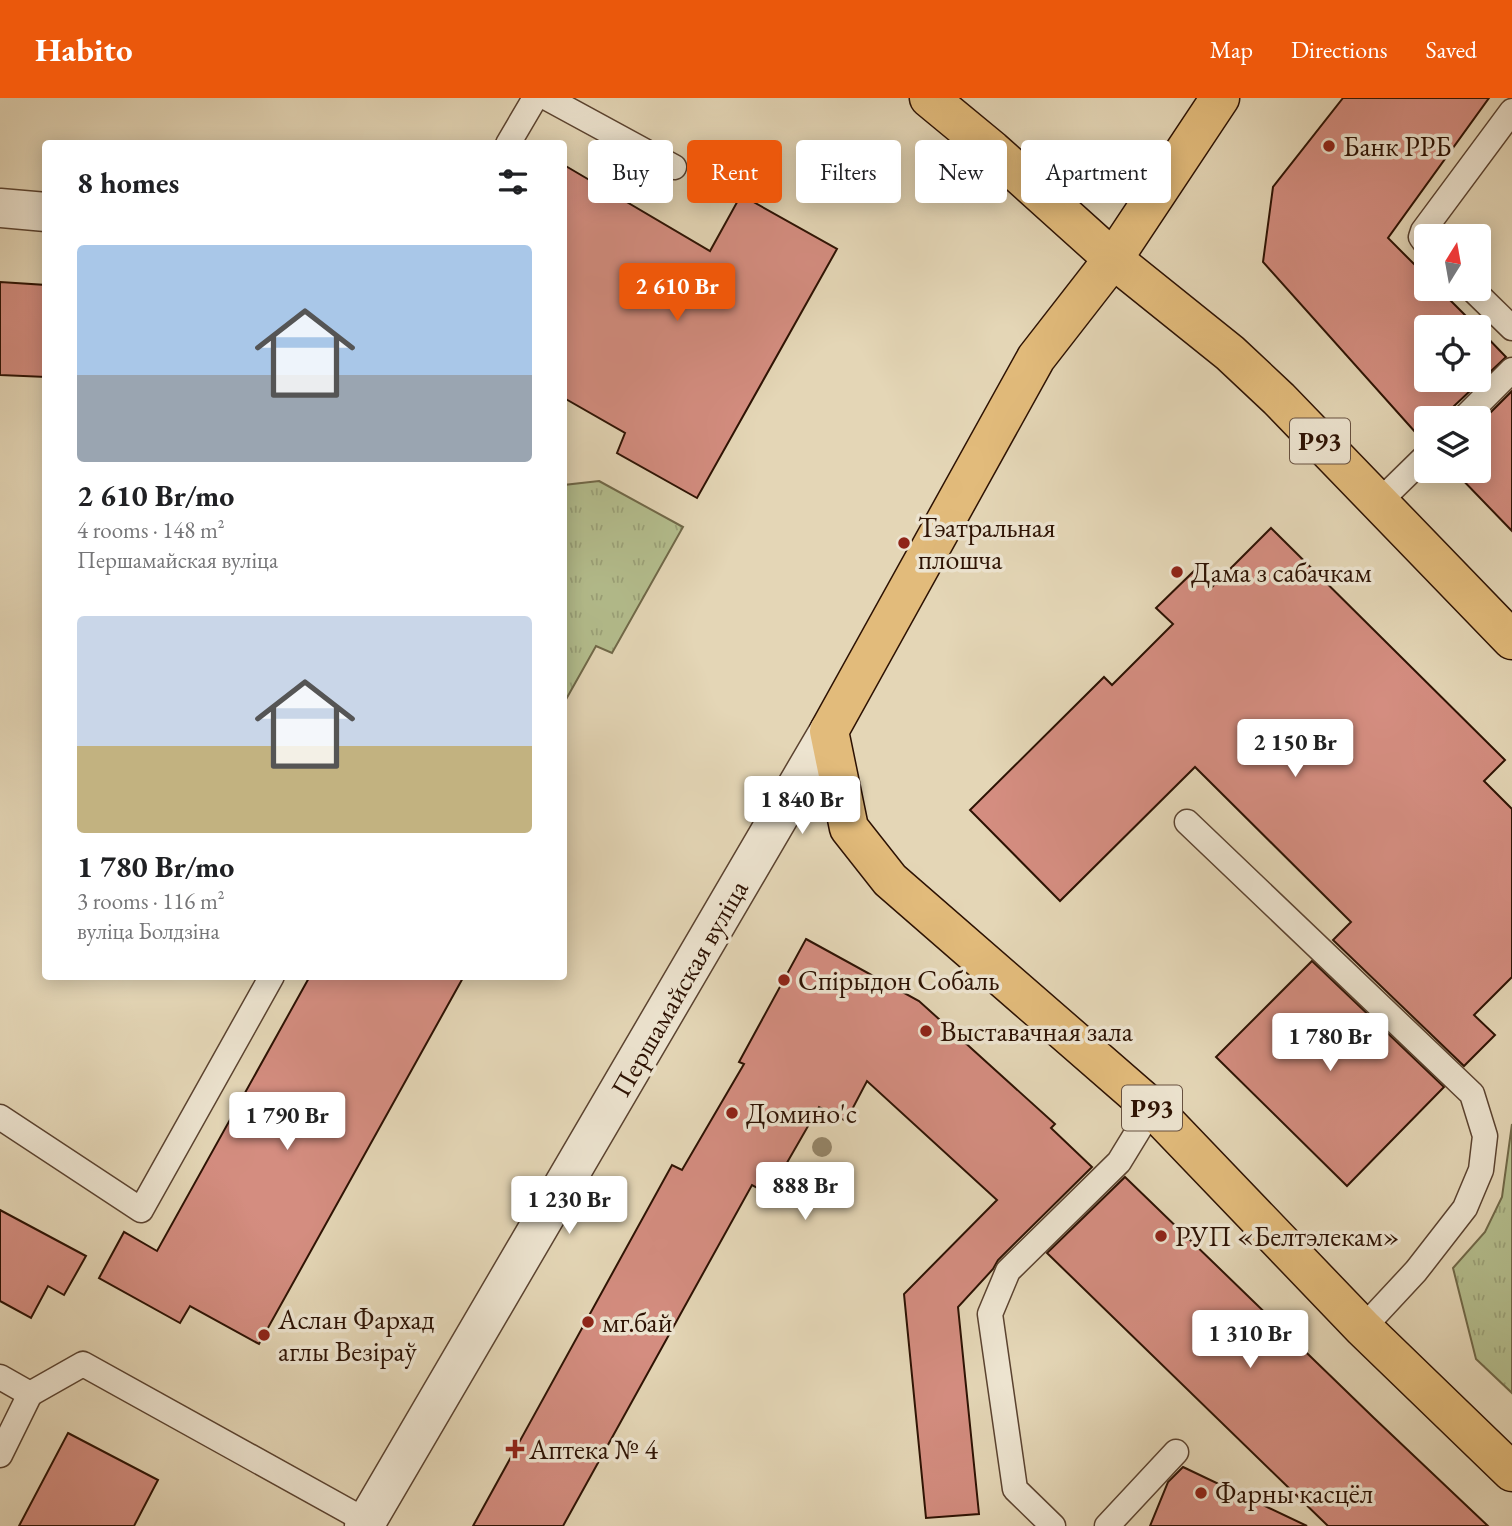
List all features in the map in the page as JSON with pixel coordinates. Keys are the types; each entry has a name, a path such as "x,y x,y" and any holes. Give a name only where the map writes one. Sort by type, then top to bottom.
{"main road":[{"path":"929,98 1113,258"},
{"name":"Першамайская вуліца","path":"829,731 1036,358 1113,258 1220,98"},
{"name":"Р93","path":"1113,258 1230,353 1279,399 1512,639"},
{"name":"Р93","path":"829,731 849,828 890,880 1152,1108 1363,1328 1512,1472"}],"street":[{"path":"0,208 42,212"},
{"name":"Першамайская вуліца","path":"366,1524 829,731"}],"lane":[{"path":"510,140 535,98"},
{"path":"547,98 674,167"},
{"path":"1428,224 1512,111"},
{"path":"1484,301 1512,328"},
{"path":"1476,406 1512,370"},
{"path":"1380,501 1414,468"},
{"path":"1187,822 1472,1094 1485,1136 1480,1170 1465,1208 1416,1271 1363,1328"},
{"path":"0,1117 141,1210 270,980"},
{"path":"1053,1526 1015,1489 990,1314 1008,1271 1119,1162 1152,1108"},
{"path":"0,1455 30,1394 83,1364 366,1524"},
{"path":"0,1377 30,1394"},
{"path":"1107,1526 1176,1452"}],"green space":[{"path":"599,481 683,527 612,653 596,646 567,698 567,485"},
{"path":"1512,1124 1512,1393 1476,1359 1453,1268 1485,1232 1502,1197"}],"building":[{"path":"1343,98 1489,98 1388,238 1414,264 1414,301 1451,301 1465,315 1414,315 1414,392 1469,392 1454,406 1414,406 1414,431 1263,262 1273,187"},
{"path":"567,167 588,179 588,203 629,203 710,251 737,203 755,203 837,249 697,498 617,453 625,433 567,400"},
{"path":"0,282 42,285 42,377 0,375"},
{"path":"1491,341 1506,357 1491,371"},
{"path":"1512,391 1512,531 1466,483 1491,483 1491,412"},
{"path":"1271,528 1505,760 1484,781 1512,809 1512,977 1474,1015 1495,1035 1464,1066 1333,940 1351,922 1195,767 1060,901 970,810 1104,677 1112,685 1173,624 1156,608 1194,571 1211,588"},
{"path":"806,939 919,1001 1055,1124 1051,1128 1092,1167 998,1260 958,1307 979,1514 926,1518 904,1294 997,1200 867,1081 846,1121 819,1107 769,1194 752,1185 563,1526 473,1526 672,1165 682,1170 744,1064 739,1062"},
{"path":"1312,961 1444,1087 1347,1186 1216,1057"},
{"path":"308,980 462,980 259,1344 190,1306 180,1323 99,1278 124,1232 157,1251"},
{"path":"1125,1177 1488,1526 1328,1526 1047,1253"},
{"path":"0,1210 86,1256 64,1295 48,1286 31,1318 0,1301"},
{"path":"68,1433 158,1480 134,1526 19,1526"},
{"name":"Фарны касцёл","path":"1183,1467 1307,1526 1150,1526 1168,1482"}],"place":[{"name":"Банк РРБ","path":"1329,146"},
{"name":"Тэатральная плошча","path":"904,543"},
{"name":"Дама з сабачкам","path":"1177,572"},
{"name":"Спірыдон Собаль","path":"784,980"},
{"name":"Выставачная зала","path":"926,1031"},
{"name":"Домино'c","path":"732,1113"},
{"name":"РУП «Белтэлекам»","path":"1161,1236"},
{"name":"мг.бай","path":"588,1322"},
{"name":"Аслан Фархад аглы Везіраў","path":"264,1335"},
{"name":"Аптека № 4","path":"515,1449"},
{"name":"Фарны касцёл","path":"1201,1493"}]}
